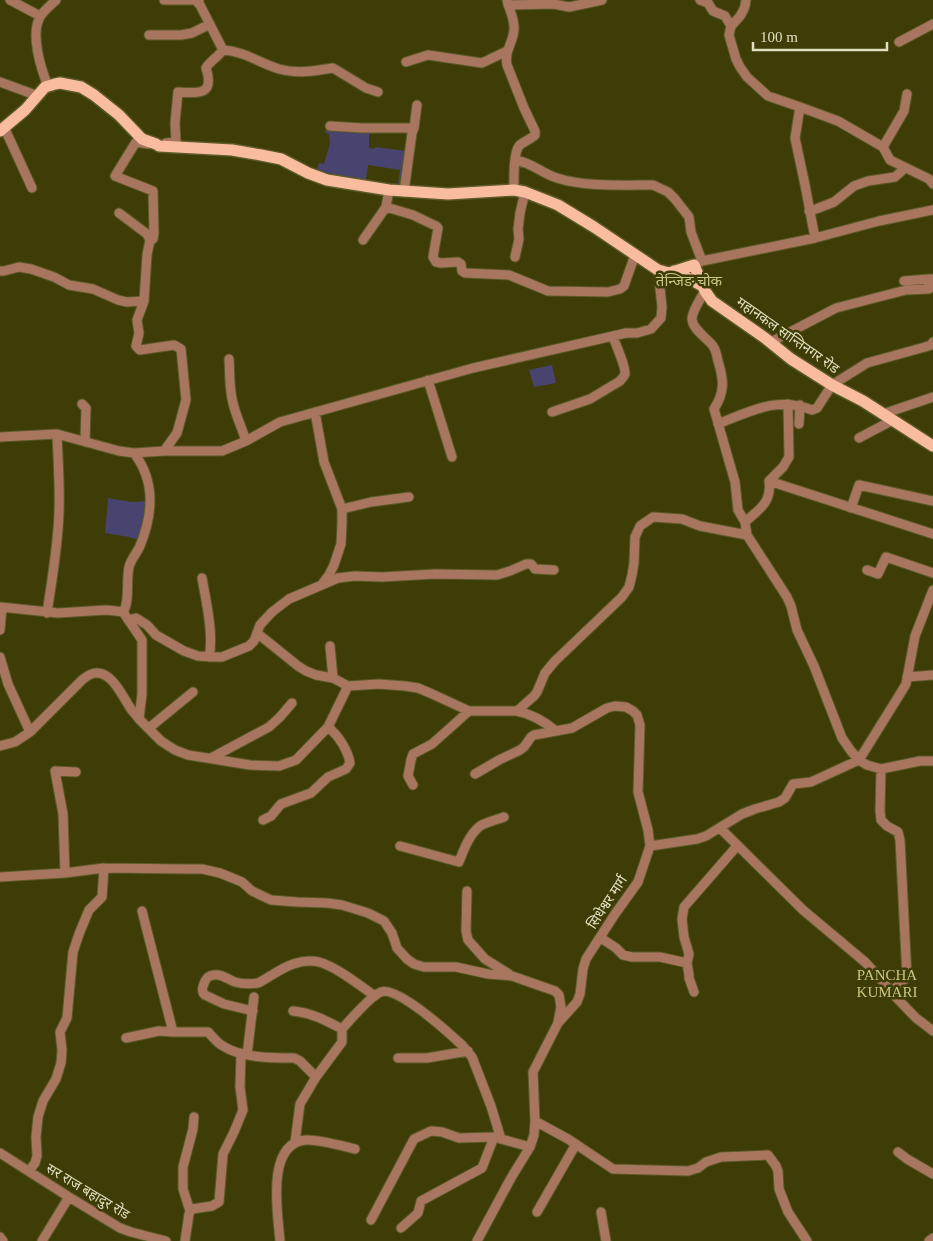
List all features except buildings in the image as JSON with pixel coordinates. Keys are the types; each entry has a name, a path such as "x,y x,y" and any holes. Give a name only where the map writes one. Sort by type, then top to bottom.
{"main road":[{"path":"2,129 25,110 48,86 60,83 81,87 119,115 142,139 157,145 232,150 261,155 281,159 308,173 327,180 404,192 448,194 520,191 558,205 658,270 669,273 698,263"},
{"name":"महानकल सान्तिनगर रोड","path":"698,263 704,288 712,301 791,359 933,446"},
{"path":"674,271 704,288"}],"street":[{"path":"10,0 40,16"},
{"path":"48,86 42,71 36,31 40,16 56,0"},
{"path":"164,0 199,0 198,3 223,50"},
{"path":"516,257 519,239 520,191 515,160 519,146 530,140 535,135 535,131 507,65 507,51 514,27 507,2 554,4 568,7 602,0"},
{"path":"700,0 708,3 713,10 725,16 731,26 732,46 740,67 747,77 768,96 838,121 883,148 890,160 929,178 933,184"},
{"path":"731,26 742,15 746,0"},
{"path":"149,35 181,35 192,33 210,24"},
{"path":"899,42 933,24"},
{"path":"223,50 232,50 279,69 309,72 333,68 361,86 378,92"},
{"path":"164,452 177,433 186,400 181,349 174,345 140,350 136,346 139,333 137,320 144,301 147,255 150,240 153,239 154,233 153,190 115,176 136,142 157,145 176,142 175,123 178,92 200,93 206,89 209,82 206,68 223,50"},
{"path":"406,62 428,55 482,63 507,51"},
{"path":"0,82 38,96"},
{"path":"883,148 904,110 907,94"},
{"path":"404,192 417,105"},
{"path":"800,107 795,138 815,238"},
{"path":"330,126 414,128"},
{"path":"2,129 32,188"},
{"path":"515,160 534,166 556,178 574,182 653,185 661,188 675,198 689,217 698,263 815,238 879,221 931,213"},
{"path":"809,210 834,202 854,186 868,181 895,177 905,168"},
{"path":"364,240 386,207 389,190"},
{"path":"386,207 413,215 438,228 433,257 436,262 458,262 465,273 508,275 548,291 608,292 620,289 624,286 635,255"},
{"path":"119,213 147,234 150,240"},
{"path":"0,270 4,271 20,267 31,269 54,277 69,285 93,289 118,300 127,302 144,301"},
{"path":"0,437 56,434 119,451 134,453 222,451 246,441 280,422 315,412 473,368 651,329 661,318 662,307 658,270"},
{"path":"770,342 836,308 906,290 929,289 930,279 904,280"},
{"path":"704,288 692,319 694,325 715,348 723,376 721,395 714,409 735,482 738,510 745,522 747,535 787,597 797,630 814,666 842,738 859,760 867,765 881,769 920,761 933,761"},
{"path":"552,412 590,399 624,377 624,367 613,336"},
{"path":"718,424 767,405 800,405 812,410 817,408 832,385 867,363 925,347 933,342"},
{"path":"229,358 230,390 246,441"},
{"path":"428,380 452,457"},
{"path":"859,438 888,417 933,397"},
{"path":"82,404 86,408 85,442"},
{"path":"769,481 783,468 789,456 788,404"},
{"path":"799,424 800,405"},
{"path":"315,412 324,462 342,509 341,544 334,565 323,583"},
{"path":"47,613 58,538 60,493 56,434"},
{"path":"134,453 145,473 151,498 147,527 140,546 132,558 127,582 126,616 142,640 142,694 139,719"},
{"path":"745,522 766,503 771,492 769,481"},
{"path":"769,481 933,534"},
{"path":"851,508 859,485 933,501"},
{"path":"342,509 372,502 410,498"},
{"path":"517,710 534,696 549,667 617,602 629,587 634,563 635,537 640,526 653,517 682,520 700,526 747,535"},
{"path":"867,570 878,574 886,557 933,573"},
{"path":"0,630 1,607 47,613 116,610 126,616 136,618 147,625 156,635 184,652 198,656 222,657 249,646 254,641 260,624 289,599 338,578 435,574 497,575 526,564 531,564 536,569 554,570"},
{"path":"202,578 210,637 211,650 209,657"},
{"path":"475,774 520,750 534,735 563,731 572,728 607,708 615,706 626,707 636,715 640,726 638,792 648,830 650,846 706,836 742,814 779,802 785,798 793,784 811,782 859,760 906,684 915,636 933,590"},
{"path":"257,633 306,672 332,678 348,686 379,684 418,688 468,711 517,710 531,715 556,731"},
{"path":"330,646 332,678"},
{"path":"0,657 8,684 30,732"},
{"path":"0,746 15,742 30,732 82,680 95,672 108,676 139,719 161,741 175,750 188,755 250,765 279,766 296,760 328,726 348,686"},
{"path":"907,677 933,675"},
{"path":"149,728 193,692"},
{"path":"211,758 269,727 280,718 292,703"},
{"path":"414,785 408,776 410,760 413,754 432,744 468,711"},
{"path":"263,820 271,816 281,804 311,793 328,777 346,770 350,763 349,755 335,732 328,726"},
{"path":"881,769 881,820 898,832 904,906 907,977 891,992"},
{"path":"64,873 63,814 55,771 76,772"},
{"path":"400,846 459,862 469,838 481,826 504,817"},
{"path":"720,828 803,910 865,962 916,1018 933,1031"},
{"name":"सिधेश्वर मार्ग","path":"477,1241 530,1147 534,1135 532,1072 558,1023 577,1002 586,960 638,882 650,846"},
{"path":"694,992 688,978 687,963 689,954 684,937 682,919 684,907 737,846"},
{"path":"29,1171 35,1163 37,1156 36,1138 42,1101 56,1079 61,1063 60,1032 67,1018 73,952 90,910 102,897 104,868"},
{"path":"0,877 64,873 104,868 186,869 220,873 242,882 252,892 271,900 327,903 368,913 384,921 392,933 397,948 414,964 424,967 456,967 488,974 512,976"},
{"path":"467,891 466,932 468,940 485,959 512,976 555,991 559,995 561,1007 558,1023"},
{"path":"142,911 173,1032"},
{"path":"601,938 616,948 623,956 632,958 660,957 687,963"},
{"path":"253,1011 224,1004 205,995 202,991 206,979 209,976 223,975 242,983 259,982 295,963 304,961 319,962 335,969 375,996"},
{"path":"295,1142 300,1104 342,1042 342,1029 375,996 382,991 387,991 399,996 427,1015 472,1056 491,1106 497,1138 482,1168 421,1201 418,1213 401,1228"},
{"path":"190,1211 192,1209 212,1206 219,1202 223,1154 244,1110 240,1088 254,997"},
{"path":"293,1011 305,1012 319,1017 342,1029"},
{"path":"126,1038 159,1031 208,1032 216,1041 231,1051 244,1054 294,1058 300,1061 316,1078"},
{"path":"398,1058 427,1058 468,1051"},
{"path":"185,1241 190,1211 183,1189 182,1167 193,1129 194,1117"},
{"path":"535,1121 576,1144 613,1169 691,1171 706,1162 722,1157 768,1155 778,1171 779,1189 788,1212 807,1241"},
{"path":"371,1220 414,1139 431,1131 442,1132 459,1138 497,1138 530,1147"},
{"path":"280,1241 276,1184 282,1158 289,1147 295,1142 306,1140 355,1149"},
{"path":"537,1212 576,1144"},
{"path":"898,1152 906,1159 933,1174"},
{"name":"सर राज बहादुर रोड","path":"0,1153 120,1228 166,1241"},
{"path":"42,1241 69,1197"},
{"path":"602,1212 606,1241"},
{"path":"0,1237 4,1241"},
{"path":"929,1241 933,1238"}],"shaded area":[{"path":"326,128 372,131 372,134 369,134 369,148 406,151 402,184 398,184 400,170 368,165 366,180 317,170 319,163 324,164 330,143 329,134 325,133"},
{"path":"552,365 556,383 534,387 529,370"},
{"path":"108,498 132,502 147,501 147,513 139,540 105,533"}],"district":[{"name":"तेन्जिङ चोक","path":"689,281"},
{"name":"PANCHA KUMARI","path":"887,984"}]}
